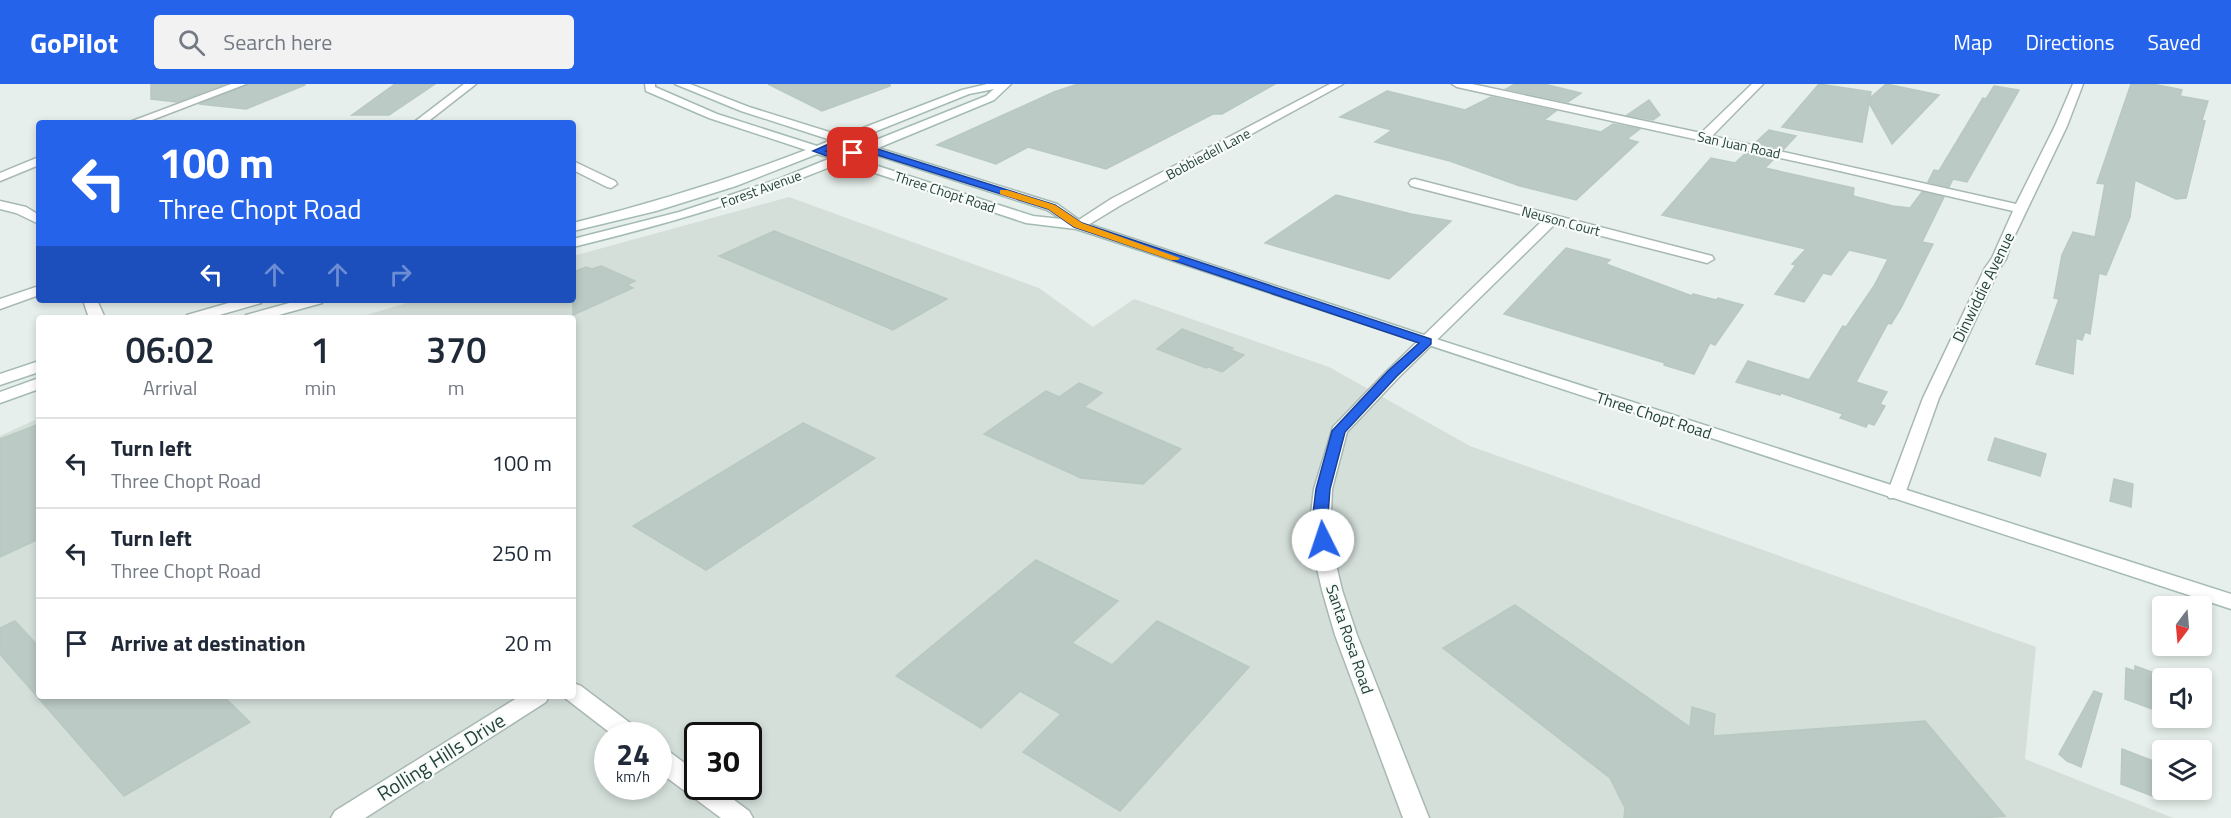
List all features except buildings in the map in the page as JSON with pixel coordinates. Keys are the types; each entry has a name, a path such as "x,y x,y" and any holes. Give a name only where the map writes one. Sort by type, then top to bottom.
{"street":[{"path":"141,120 241,84"},
{"path":"424,120 471,84"},
{"name":"Three Chopt Road","path":"650,84 650,89 696,110 840,159 1031,220 1078,225 1427,342 2231,602"},
{"name":"Three Chopt Road","path":"680,84 745,109 1052,207 1078,225"},
{"name":"Forest Avenue","path":"576,226 732,183 966,92 1001,84"},
{"name":"Forest Avenue","path":"576,242 644,226 728,201 840,159 990,98 1006,84"},
{"name":"Bobbiedell Lane","path":"1078,225 1116,202 1338,84"},
{"name":"San Juan Road","path":"1456,84 1704,137 2020,209"},
{"path":"1704,137 1758,84"},
{"name":"Dinwiddie Avenue","path":"1896,494 1931,398 1992,268 1999,259 2078,84"},
{"path":"0,177 36,163"},
{"path":"576,166 611,183"},
{"name":"Neuson Court","path":"1415,183 1707,259"},
{"path":"0,205 21,210 36,218"},
{"name":"Santa Rosa Road","path":"1416,818 1350,646 1332,590 1325,560 1321,514 1323,489 1339,431 1393,374 1552,219"},
{"path":"0,304 36,291"},
{"path":"203,315 245,303"},
{"path":"262,315 306,303"},
{"path":"0,380 36,367"},
{"path":"0,398 36,384"},
{"path":"576,695 612,722"},
{"name":"Rolling Hills Drive","path":"344,818 533,699"},
{"path":"672,767 740,818"}],"shaded area":[{"path":"789,197 1039,288 1093,327 1134,299 1329,367 1470,446 2036,647 2025,759 2173,818 0,818 0,436 36,419 36,699 576,699 576,315 366,315 407,303 576,303 576,255"}],"slow traffic":[{"path":"1004,192 1052,207 1078,225 1175,258"}],"route":[{"path":"853,153 840,159 818,151 843,141 1052,207 1078,225 1427,342 1339,431 1323,489 1321,514 1323,540"}]}
